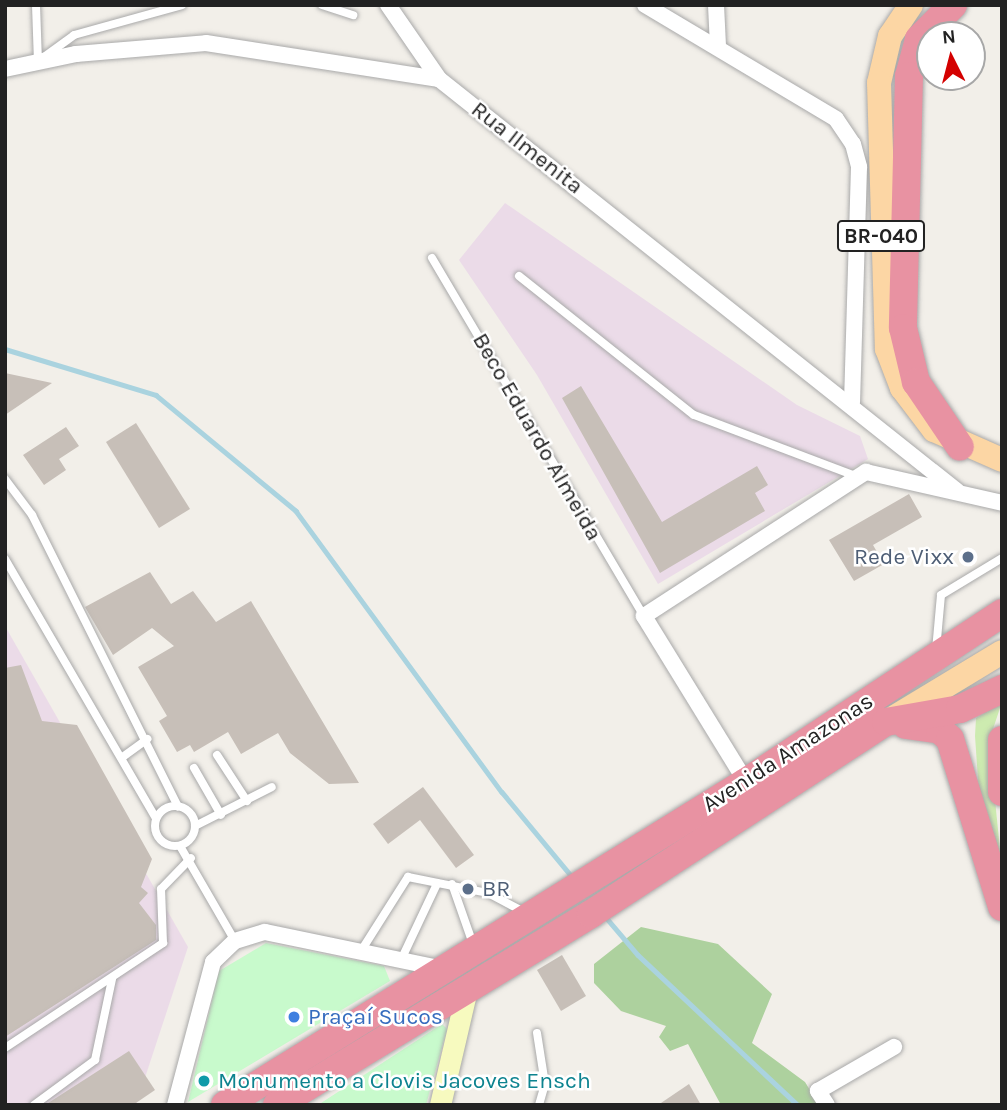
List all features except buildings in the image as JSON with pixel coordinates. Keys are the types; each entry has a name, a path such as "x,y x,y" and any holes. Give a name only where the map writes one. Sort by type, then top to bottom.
{"highway":[{"path":"953,5 919,39 909,76 903,328 911,370 960,447"},
{"name":"Avenida Amazonas","path":"225,1105 746,782 1002,613"},
{"path":"886,722 960,709 1002,690"},
{"path":"886,722 940,730 950,739 1002,907"},
{"name":"Avenida Amazonas","path":"277,1105 591,914 886,722"},
{"path":"1002,740 1002,792"}],"main road":[{"name":"BR-040","path":"911,5 890,36 878,83 885,331 892,368 912,406 960,447 1002,460"},
{"name":"Avenida Amazonas","path":"886,722 1002,652"}],"street":[{"path":"388,5 439,79"},
{"path":"645,5 718,46 835,119 853,144 859,167 852,402"},
{"path":"716,5 718,46"},
{"name":"Rua Ilmenita","path":"5,69 38,61 206,43 439,79 852,402 957,491"},
{"path":"746,782 644,616 866,472 1002,503"},
{"path":"175,1105 213,962 235,941 265,932 443,969"},
{"path":"440,1105 467,989"},
{"path":"827,1105 818,1091 894,1047"}],"lane":[{"path":"36,5 38,61"},
{"path":"138,5 138,16"},
{"path":"38,61 74,35 182,5"},
{"path":"322,5 353,15"},
{"name":"Beco Eduardo Almeida","path":"432,258 644,616"},
{"path":"519,276 694,415 858,477"},
{"path":"5,479 32,516 147,739 178,807 195,825"},
{"path":"935,657 941,594 1002,558"},
{"path":"5,559 124,756 156,818 157,836 180,846 191,858 235,941"},
{"path":"124,756 147,739"},
{"path":"217,755 247,801"},
{"path":"194,768 221,815"},
{"path":"180,846 195,825 221,815 272,787"},
{"path":"156,818 178,807"},
{"path":"5,1048 163,943 161,889 191,858"},
{"path":"361,951 408,877 488,892 529,915"},
{"path":"401,960 437,884"},
{"path":"452,884 475,950"},
{"path":"34,1105 95,1060 112,979"},
{"path":"537,1033 545,1084 539,1105"}],"shaded area":[{"path":"505,203 797,405 860,436 868,459 658,584 537,375 459,260"},
{"path":"5,626 188,947 136,1105 5,1105"}],"green space":[{"path":"1002,702 989,741 1002,869 979,794 975,736 976,718"},
{"path":"641,927 718,944 772,994 752,1043 805,1082 819,1105 721,1105 688,1044 670,1051 659,1037 666,1026 621,1011 594,983 594,964"},
{"path":"266,943 384,966 390,981 188,1102 219,971"},
{"path":"442,1024 447,1029 426,1105 318,1105"}],"waterway":[{"path":"5,349 156,395 296,511 502,792 574,879"},
{"path":"604,915 638,955 798,1105"}],"place":[{"name":"Rede Vixx","path":"968,557"},
{"name":"BR","path":"468,889"},
{"name":"Praçaí Sucos","path":"294,1017"},
{"name":"Monumento a Clovis Jacoves Ensch","path":"204,1081"}]}
